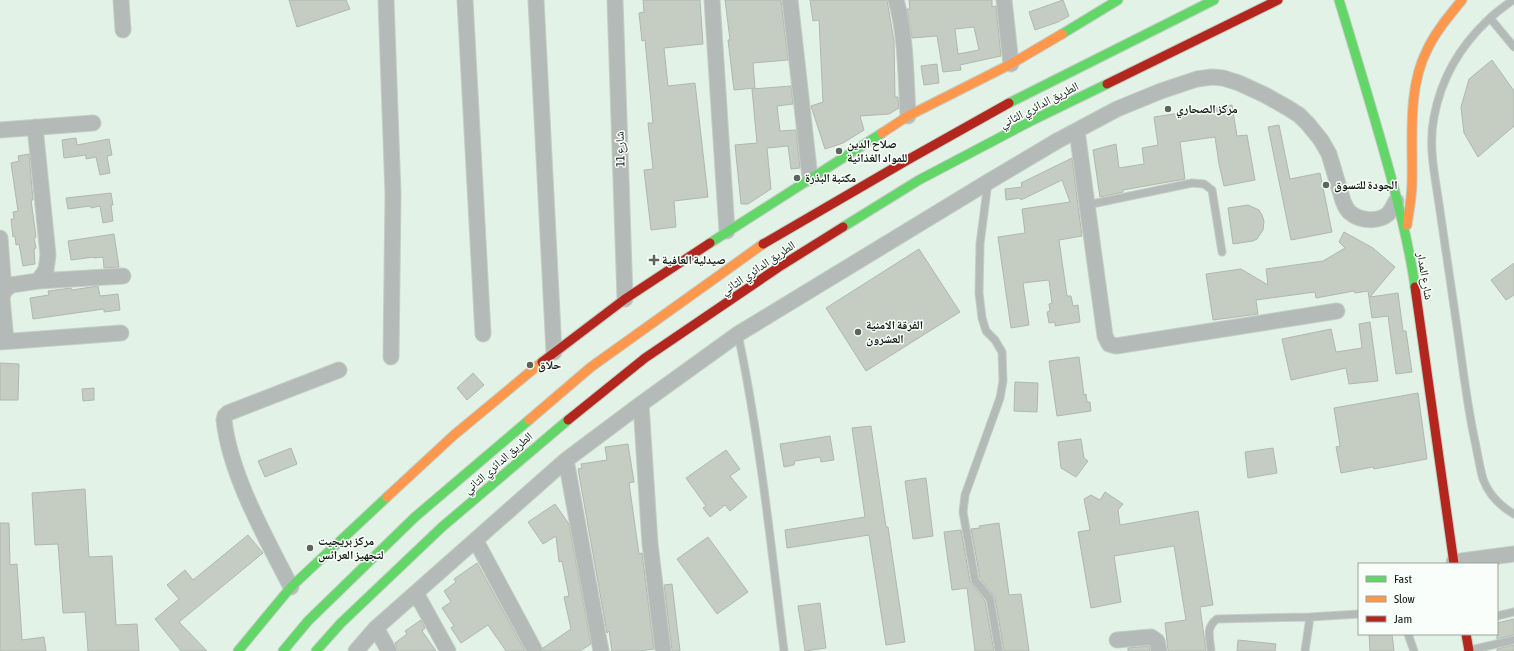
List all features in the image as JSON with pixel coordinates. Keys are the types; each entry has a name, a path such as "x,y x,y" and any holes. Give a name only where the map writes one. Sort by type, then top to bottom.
{"main road":[{"name":"الطريق الدائري الثاني","path":"283,651 308,621 415,517 591,367 766,242 911,158 1035,89 1214,0"},
{"name":"الطريق الدائري الثاني","path":"316,651 384,581 442,527 543,440 645,358 779,267 919,180 1031,121 1278,0"},
{"path":"1405,234 1412,184 1411,135 1418,74 1426,51 1438,30 1462,0"},
{"path":"238,651 291,587 454,435 554,352 625,298 726,231 908,116 1011,64 1112,2"},
{"name":"شارع المدار","path":"1340,3 1379,135 1405,234 1418,305 1454,563"},
{"path":"1466,635 1469,651"}],"street":[{"path":"121,0 123,30"},
{"path":"386,0 393,194 391,357"},
{"path":"465,0 483,334"},
{"path":"536,0 554,352"},
{"name":"شارع 11","path":"615,0 625,298"},
{"path":"712,0 726,231"},
{"path":"790,0 810,178"},
{"path":"896,0 904,45 908,116"},
{"path":"1004,0 1011,64"},
{"path":"356,651 376,628 566,460 738,334 988,182 1077,130 1117,109 1161,91 1197,79 1212,77 1223,78 1239,83 1265,95 1299,115 1308,124 1321,140 1329,154 1343,201 1346,208 1352,214 1371,220 1380,218 1388,214 1396,201"},
{"path":"0,130 93,123"},
{"path":"35,128 48,255 46,270 38,281"},
{"path":"1077,130 1105,336 1109,344 1116,346 1337,311"},
{"path":"0,238 4,291 2,305 3,341 121,333"},
{"path":"4,291 11,285 38,281 123,276"},
{"path":"291,587 262,530 238,477 224,420 228,413 339,370"},
{"path":"641,404 650,544 663,651"},
{"path":"566,460 601,651"},
{"path":"476,541 535,651"},
{"path":"1454,563 1514,554"},
{"path":"416,593 448,651"},
{"path":"376,628 389,651"},
{"path":"1117,640 1152,637 1157,641 1159,651"}],"lane":[{"path":"1513,0 1490,18 1459,55 1447,75 1437,104 1432,142 1472,430 1480,467 1486,487 1498,503 1514,514"},
{"path":"1490,18 1514,47"},
{"path":"988,182 980,244 979,293 982,318 986,330 995,340 1002,352 1003,381 1000,398 965,495 963,512 976,580 990,599 999,651"},
{"path":"1087,205 1192,183 1204,184 1212,190 1222,252"},
{"path":"738,334 754,417 784,651"},
{"path":"1498,616 1514,612"},
{"path":"1211,651 1209,630 1211,623 1217,619 1310,617 1358,614"},
{"path":"1305,651 1310,617"},
{"path":"1408,635 1414,651"},
{"path":"1469,651 1514,640"}],"building":[{"path":"289,0 346,0 350,9 297,27"},
{"path":"643,0 700,0 703,44 664,48 668,86 695,83 708,197 674,201 676,227 651,230 644,170 653,169 648,123 653,123 645,40 642,41 639,13 644,12"},
{"path":"725,0 781,0 788,60 753,63 755,88 734,90"},
{"path":"810,0 887,0 894,41 895,97 898,97 899,108 889,114 860,116 864,130 843,143 825,149 811,106 823,102 819,20 813,21"},
{"path":"909,0 992,0 992,7 996,6 1001,56 960,65 961,70 943,72 937,36 912,38 907,9 910,9","holes":["974,27 979,50 958,54 955,29"]},
{"path":"1063,0 1069,16 1058,22 1035,30 1029,12"},
{"path":"1492,60 1514,91 1514,126 1478,157 1464,133 1461,107 1469,79"},
{"path":"937,64 939,83 924,85 921,66"},
{"path":"791,86 793,104 777,106 780,131 796,130 800,168 791,169 788,146 767,148 771,189 748,204 741,204 735,145 757,143 752,89"},
{"path":"1232,105 1237,136 1247,135 1255,180 1224,186 1215,137 1180,142 1185,179 1123,190 1123,192 1100,197 1093,150 1116,144 1119,168 1144,164 1142,148 1158,145 1154,117"},
{"path":"1279,125 1290,179 1320,173 1332,232 1291,240 1268,127"},
{"path":"76,138 77,145 109,139 112,155 107,156 110,173 100,175 96,157 86,159 86,155 64,158 62,140"},
{"path":"29,154 33,200 31,200 36,248 34,249 35,264 23,266 19,244 16,245 15,236 13,237 11,219 14,219 13,212 18,211 11,163 19,161 18,156"},
{"path":"1072,158 1082,236 1059,240 1067,296 1071,296 1073,306 1078,305 1080,322 1055,326 1055,322 1049,323 1047,312 1050,311 1049,304 1052,303 1049,280 1023,283 1029,325 1011,328 998,237 1025,233 1022,209 1070,202 1062,180 1021,200 1020,198 1006,200 1005,189 1022,187 1021,183"},
{"path":"111,193 113,221 103,223 100,206 68,209 66,198"},
{"path":"1248,205 1259,210 1262,215 1264,221 1263,230 1257,239 1253,241 1233,244 1228,208"},
{"path":"1344,232 1373,248 1395,267 1370,297 1398,293 1403,331 1406,331 1412,372 1396,374 1388,316 1372,318 1368,291 1355,293 1354,291 1316,298 1315,292 1256,300 1258,314 1213,320 1206,274 1241,269 1268,285 1266,269 1323,261 1345,248 1339,242"},
{"path":"114,234 119,267 104,268 103,257 71,260 68,241"},
{"path":"919,249 960,312 866,371 826,308"},
{"path":"1514,263 1514,295 1506,300 1491,280"},
{"path":"98,286 100,296 118,294 120,310 104,312 104,309 33,319 30,298 49,295 48,291 71,288 72,290"},
{"path":"1370,322 1378,381 1349,384 1346,368 1291,380 1282,339 1331,329 1336,352 1362,348 1359,324"},
{"path":"1079,357 1084,395 1086,394 1087,402 1090,402 1091,411 1057,416 1049,361"},
{"path":"0,363 19,364 18,400 0,400"},
{"path":"473,373 484,385 467,400 457,388"},
{"path":"1015,382 1038,383 1037,412 1014,411"},
{"path":"94,388 94,400 83,401 82,389"},
{"path":"1418,393 1427,459 1374,469 1373,467 1341,473 1336,447 1340,446 1334,408"},
{"path":"871,426 905,642 886,645 869,535 787,548 785,530 865,517 852,428"},
{"path":"830,436 834,460 821,462 820,457 795,461 794,465 784,467 780,444"},
{"path":"1081,439 1084,458 1088,461 1076,477 1061,468 1058,442"},
{"path":"628,444 634,482 629,483 639,554 642,553 654,649 639,651 612,651 609,631 607,633 578,469 582,468 581,464 607,460 605,447"},
{"path":"291,448 297,464 265,477 258,461"},
{"path":"1273,448 1277,473 1248,478 1245,452"},
{"path":"726,450 740,469 730,476 747,497 730,511 725,505 710,517 703,508 706,506 686,478"},
{"path":"926,478 933,536 913,539 905,481"},
{"path":"85,489 89,557 112,556 116,625 137,624 139,651 88,651 85,612 63,613 58,544 35,545 32,493"},
{"path":"1105,492 1123,504 1118,510 1120,525 1198,511 1213,605 1200,607 1206,651 1168,651 1165,623 1186,620 1174,546 1114,556 1121,602 1091,608 1078,532 1090,530 1084,499 1091,495 1100,500"},
{"path":"555,504 569,524 591,644 580,651 544,651 543,648 571,629 564,597 569,596 562,561 559,562 556,536 543,544 528,522"},
{"path":"0,523 9,523 10,565 17,564 22,640 44,637 46,651 0,651"},
{"path":"999,523 1009,595 1021,594 1029,651 1004,651 995,598 980,578 971,529 980,528 979,526"},
{"path":"961,530 970,581 985,601 994,651 975,651 967,588 952,590 944,532"},
{"path":"248,535 263,553 179,622 207,651 181,651 155,619 179,599 167,585 185,570 193,580"},
{"path":"708,537 748,592 717,614 677,559"},
{"path":"477,563 525,651 506,651 488,625 461,643 451,628 454,626 442,608 451,602 444,591 456,582 454,579"},
{"path":"672,584 680,651 672,651 664,585"},
{"path":"820,603 826,648 805,651 798,606"},
{"path":"1514,619 1514,635 1497,639 1498,623"},
{"path":"421,620 425,628 422,631 436,651 398,651 395,643 407,634 405,631"},
{"path":"1369,635 1392,635 1394,651 1370,651"},
{"path":"1238,640 1276,644 1275,651 1237,651"},
{"path":"1514,645 1514,651 1497,651 1497,649"},
{"path":"1149,646 1150,651 1128,651 1128,648"}],"traffic: fast":[{"path":"1062,34 1118,0"},
{"path":"1009,103 1214,0"},
{"path":"1339,0 1395,191 1408,246 1415,287"},
{"path":"843,227 919,180 1031,121 1107,84"},
{"path":"710,243 882,133"},
{"path":"283,651 308,621 415,517 529,420"},
{"path":"316,651 341,623 442,527 568,420"},
{"path":"238,651 291,587 387,497"}],"traffic: slow":[{"path":"1407,225 1412,188 1412,115 1416,81 1421,65 1434,36 1462,0"},
{"path":"882,133 908,116 1011,64 1062,34"},
{"path":"529,420 591,367 763,244"},
{"path":"387,497 454,435 542,362"}],"traffic: jam":[{"path":"1107,84 1278,0"},
{"path":"763,244 1009,103"},
{"path":"568,420 645,358 779,267 843,227"},
{"path":"542,362 625,299 710,243"},
{"path":"1415,287 1454,563"},
{"path":"1466,635 1469,651"}],"place":[{"name":"مركز الصحاري","path":"1168,109"},
{"name":"صلاح الدين للمواد الغذائية","path":"839,151"},
{"name":"مكتبة البذرة","path":"797,178"},
{"name":"الجودة للتسوق","path":"1326,185"},
{"name":"صيدلية العافية","path":"654,260"},
{"name":"الفرقة الامنية العشرون","path":"858,332"},
{"name":"حلاق","path":"530,365"},
{"name":"مركز بريجيت لتجهيز العرائس","path":"310,548"}]}
